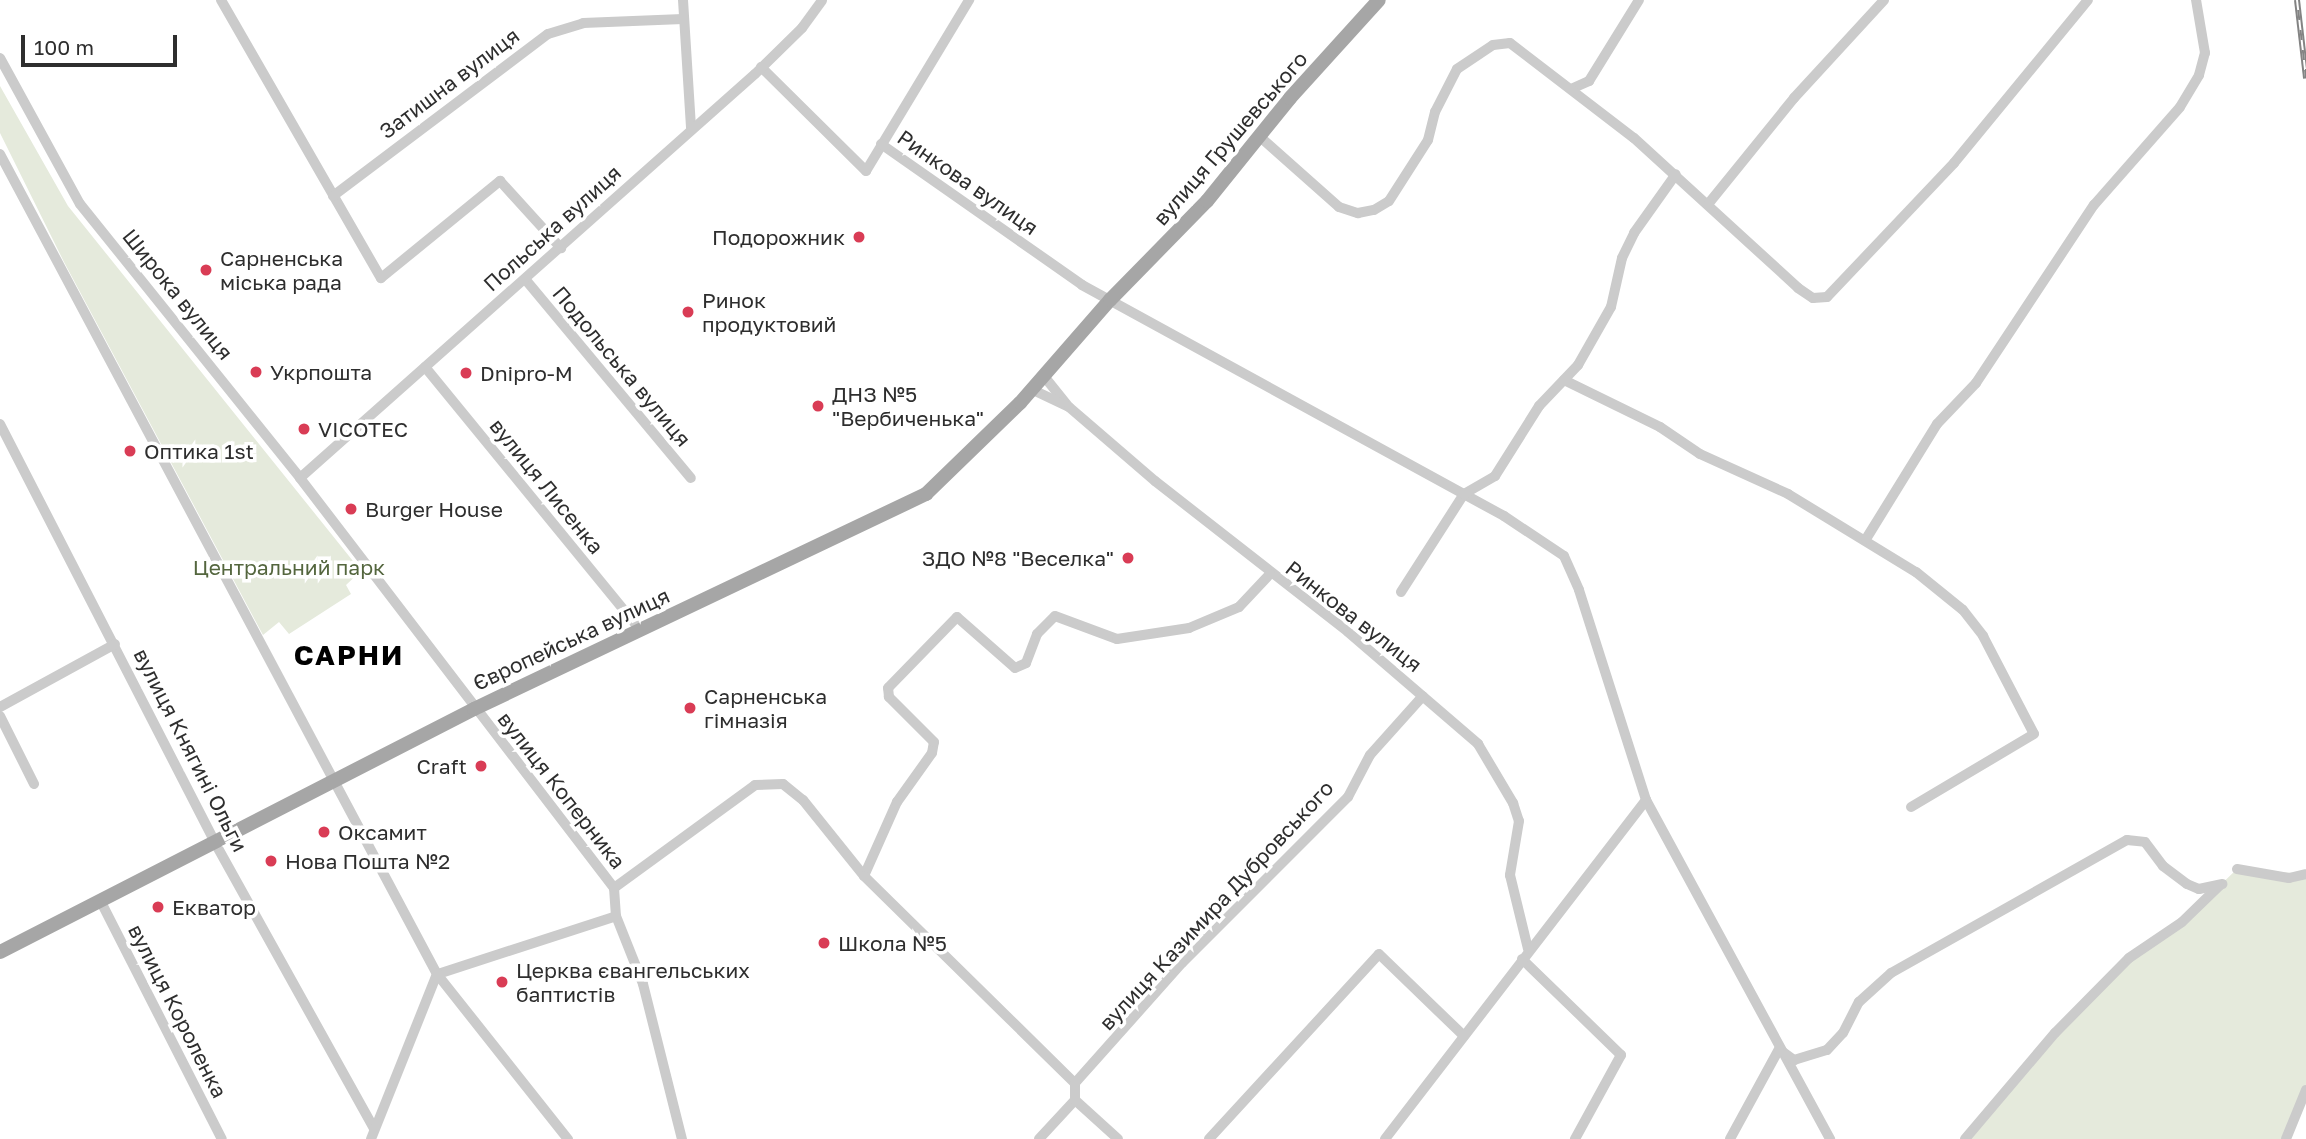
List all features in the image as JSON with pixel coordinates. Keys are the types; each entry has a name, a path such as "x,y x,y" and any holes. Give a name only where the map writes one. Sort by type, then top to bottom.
{"main road":[{"name":"вулиця Грушевського","path":"1110,300 1207,201 1259,136 1379,0"},
{"name":"Європейська вулиця","path":"0,952 474,709 926,494 1031,389 1110,300"}],"street":[{"path":"221,0 332,196 382,278 500,181 561,248"},
{"path":"683,0 691,128"},
{"name":"Польська вулиця","path":"300,478 761,68 802,28 822,0"},
{"path":"881,144 969,0"},
{"path":"1571,89 1589,81 1639,0"},
{"path":"1709,203 1794,98 1884,0"},
{"path":"1259,136 1339,207 1358,213 1389,201 1428,140 1434,112 1457,69 1493,45 1510,43 1676,174 1798,288 1813,298 1826,297 1954,163 2088,0"},
{"path":"1866,539 1937,424 1976,383 2094,205 2180,107 2199,75 2205,53 2196,0"},
{"name":"Затишна вулиця","path":"332,196 548,34 583,23 683,19"},
{"name":"Широка вулиця","path":"0,58 80,204 300,478 474,709"},
{"name":"Ринкова вулиця","path":"761,68 866,170 881,144 1110,300 1464,494 1551,544 1564,556 1579,590 1646,800 1830,1139"},
{"path":"0,156 438,974 568,1139"},
{"path":"1401,593 1464,494 1495,476 1539,406 1578,365 1611,307 1622,258 1634,233 1676,174"},
{"name":"Подольська вулиця","path":"525,279 691,478"},
{"name":"вулиця Лисенка","path":"425,367 640,630"},
{"path":"1043,375 1069,407"},
{"path":"1564,380 1866,539 1941,588 1964,610 1992,652 2034,734 1911,807"},
{"name":"Ринкова вулиця","path":"1031,389 1069,407 1478,744 1513,803 1519,821 1510,875 1525,954"},
{"name":"вулиця Княгині Ольги","path":"0,424 4,442 115,643 214,841 373,1134"},
{"path":"864,876 897,802 932,753 934,742 889,697 888,688 957,617 1015,668 1026,663 1037,634 1055,616 1117,639 1189,628 1239,607 1270,574"},
{"path":"0,707 115,643"},
{"name":"вулиця Казимира Дубровського","path":"1075,1083 1182,963 1348,797 1370,754 1423,696"},
{"name":"вулиця Коперника","path":"474,709 614,888 616,916 643,984 682,1139"},
{"path":"0,716 34,783"},
{"path":"614,888 755,785 768,781 783,784 803,800 864,876 1075,1083 1075,1100 1039,1139"},
{"path":"1385,1139 1646,800"},
{"path":"1730,1139 1779,1049 1794,1060 1827,1050 1843,1033 1859,1002 1891,973 2127,840 2145,842 2163,866 2187,884 2199,889 2222,884 2182,922 2129,957 2054,1033 1965,1139"},
{"path":"2237,869 2289,878 2306,874"},
{"name":"вулиця Короленка","path":"100,900 222,1139"},
{"path":"373,1134 438,974 616,916"},
{"path":"1209,1139 1379,954 1464,1036"},
{"path":"1525,954 1621,1055 1575,1139"},
{"path":"2286,1139 2306,1090"},
{"path":"1075,1100 1118,1139"}],"green space":[{"name":"Центральний парк","path":"0,86 68,206 361,571 346,585 351,594 289,634 279,622 263,635 64,262 0,133"},
{"path":"2237,869 2306,874 2306,1090 2286,1139 1965,1139 2129,958 2182,922"}],"railway":[{"path":"2297,0 2306,78"}],"place":[{"name":"Подорожник","path":"859,237"},
{"name":"Сарненська міська рада","path":"206,270"},
{"name":"Ринок продуктовий","path":"688,312"},
{"name":"Укрпошта","path":"256,372"},
{"name":"Dnipro-M","path":"466,373"},
{"name":"ДНЗ №5 \"Вербиченька\"","path":"818,406"},
{"name":"VICOTEC","path":"304,429"},
{"name":"Оптика 1st","path":"130,451"},
{"name":"Burger House","path":"351,509"},
{"name":"ЗДО №8 \"Веселка\"","path":"1128,558"},
{"name":"Сарненська гімназія","path":"690,708"},
{"name":"Craft","path":"481,766"},
{"name":"Оксамит","path":"324,832"},
{"name":"Нова Пошта №2","path":"271,861"},
{"name":"Екватор","path":"158,907"},
{"name":"Школа №5","path":"824,943"},
{"name":"Церква євангельських баптистів","path":"502,982"}],"district":[{"name":"САРНИ","path":"349,655"}]}
